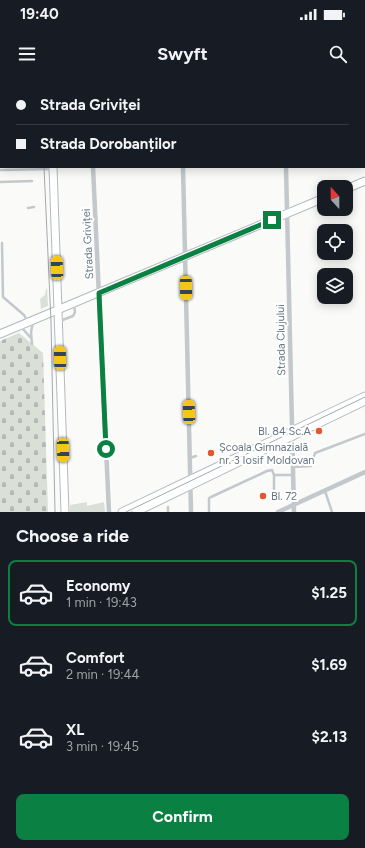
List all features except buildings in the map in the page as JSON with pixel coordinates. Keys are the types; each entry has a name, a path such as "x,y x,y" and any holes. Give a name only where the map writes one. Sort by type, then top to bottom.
{"main road":[{"path":"53,168 65,512"},
{"path":"353,186 365,181"},
{"path":"0,334 317,201"},
{"path":"292,434 365,396"},
{"path":"122,512 365,401"},
{"path":"136,512 191,481"}],"street":[{"name":"Strada Griviței","path":"93,168 109,512"},
{"path":"183,168 191,512"},
{"name":"Strada Clujului","path":"286,168 294,512"},
{"path":"278,512 365,472"}],"lane":[{"path":"1,169 53,168"},
{"path":"0,182 32,180"},
{"path":"28,208 34,207"},
{"path":"2,243 3,296 31,321 32,344"},
{"path":"59,321 73,316 75,312 74,303"},
{"path":"20,325 32,338"},
{"path":"292,467 311,466 316,453 365,434"},
{"path":"190,458 196,456"},
{"path":"209,512 209,498 267,471 272,470 274,475 274,489"},
{"path":"274,475 293,475"},
{"path":"325,491 332,512"},
{"path":"168,507 168,512"}],"green space":[{"path":"47,288 48,306 41,309 40,299 45,295"},
{"path":"19,333 43,353 48,512 0,512 0,341"},
{"path":"87,502 87,506 104,502 105,512 70,512 70,505"}],"tram line":[{"path":"44,168 51,322 55,512"},
{"path":"126,512 365,397"}],"place":[{"name":"Bl. 84 Sc.A","path":"319,431"},
{"name":"Școala Gimnazială nr. 3 Iosif Moldovan","path":"211,453"},
{"name":"Bl. 72","path":"263,496"}],"route":[{"path":"106,449 99,293 272,220"}]}
